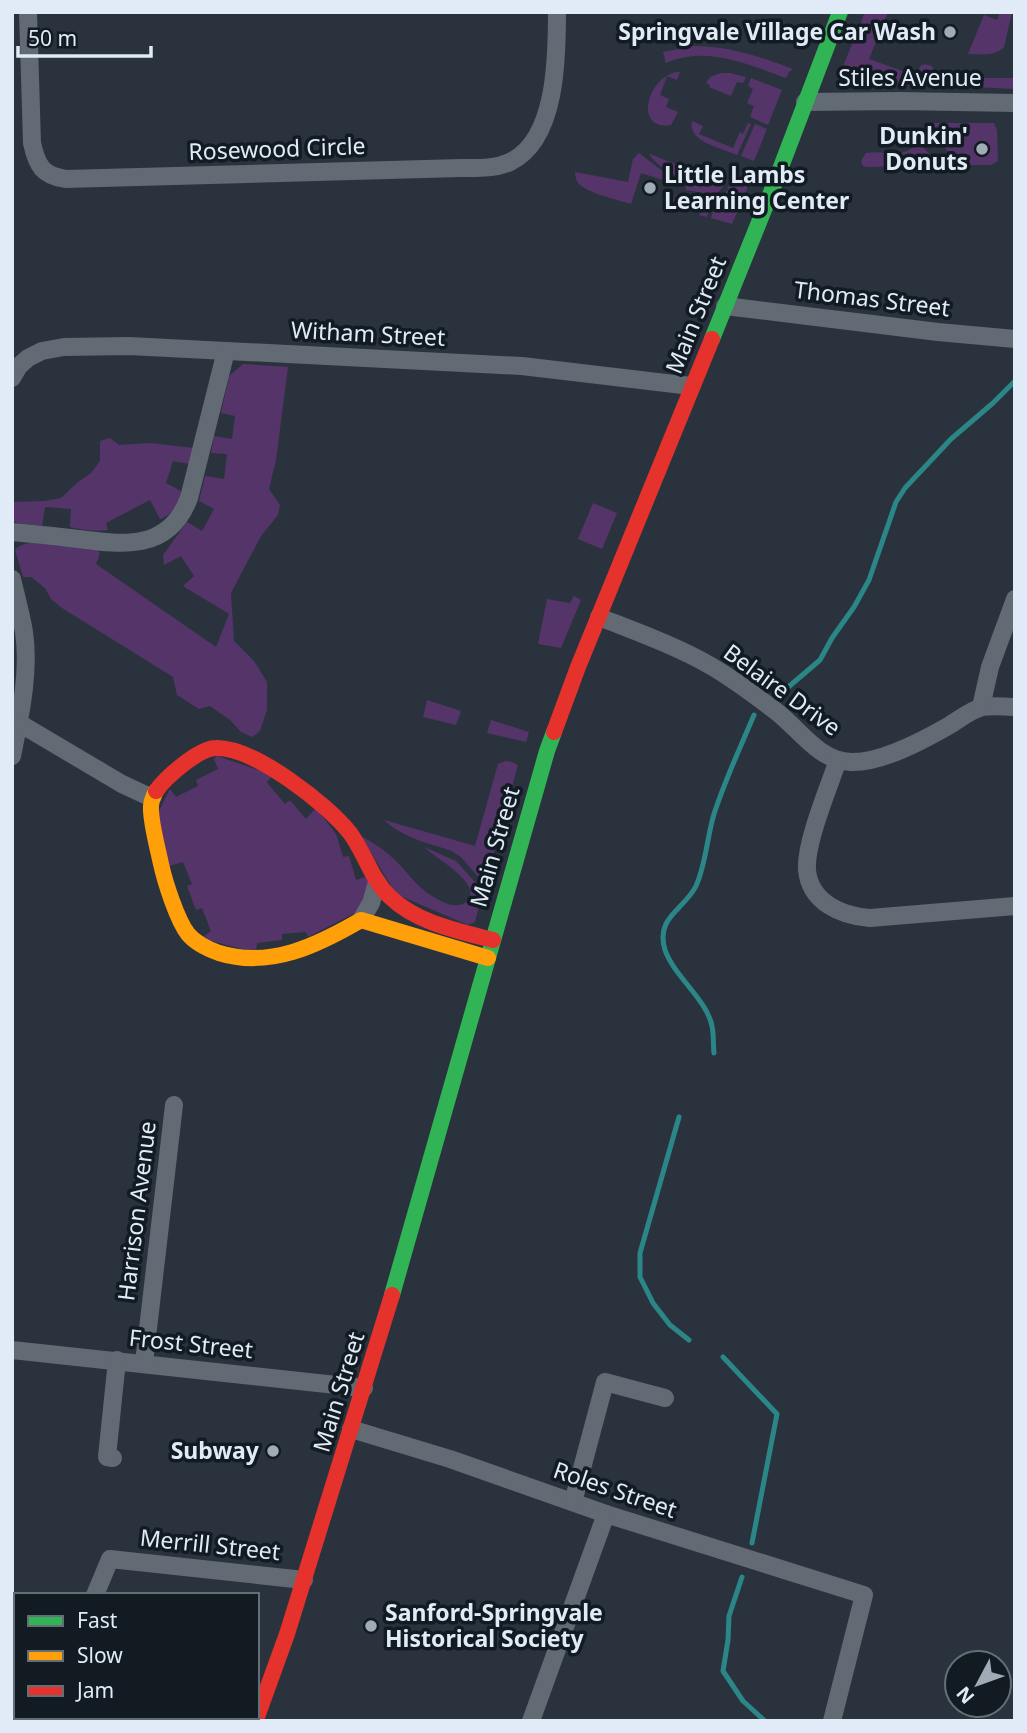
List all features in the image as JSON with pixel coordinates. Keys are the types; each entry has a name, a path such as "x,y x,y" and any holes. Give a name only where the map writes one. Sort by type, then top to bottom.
{"main road":[{"name":"Main Street","path":"259,1712 287,1634 364,1388 547,751 840,12"},
{"path":"488,958 361,920 324,941 274,958 253,959 216,953 188,934 177,913 161,865 152,798 166,779 202,751 216,747 232,749 269,768 330,811 353,838 377,882 392,899 422,918 493,940"}],"street":[{"name":"Rosewood Circle","path":"29,12 32,144 42,169 54,177 66,179 501,166 512,161 528,147 535,138 548,107 557,59 557,12"},
{"name":"Stiles Avenue","path":"805,102 1015,103"},
{"name":"Thomas Street","path":"724,306 1015,339"},
{"name":"Witham Street","path":"12,378 27,358 42,351 64,347 120,346 522,366 691,386"},
{"path":"12,532 126,544 150,540 165,532 180,516 189,498 226,351"},
{"path":"12,579 24,633 26,665 12,756"},
{"path":"1015,599 989,667 981,707 1015,707"},
{"name":"Belaire Drive","path":"599,617 682,651 734,680 783,717 822,752 838,760 871,760 919,743 981,707"},
{"path":"19,723 122,784 152,798"},
{"path":"838,760 807,858 809,881 823,902 848,915 870,918 1015,906"},
{"path":"361,920 372,902 377,882"},
{"name":"Harrison Avenue","path":"144,1363 174,1105"},
{"name":"Frost Street","path":"12,1350 364,1388"},
{"path":"113,1458 107,1457 117,1360"},
{"path":"573,1502 605,1382 665,1398"},
{"name":"Roles Street","path":"351,1429 450,1459 606,1514 864,1595 832,1721"},
{"path":"531,1721 606,1514"},
{"name":"Merrill Street","path":"96,1593 110,1559 304,1580"}],"shaded area":[{"path":"865,12 888,12 869,59 916,76 921,65 931,65 934,75 927,86 860,85 849,78 844,71 844,64"},
{"path":"1000,12 1012,12 1004,47 992,54 968,54 984,15 997,20"},
{"path":"694,46 732,50 793,69 786,78 741,62 711,56 681,58 666,63 663,52"},
{"path":"676,72 680,72 677,80 667,76"},
{"path":"721,73 746,77 743,83 737,82 731,96 709,87 706,83 710,77"},
{"path":"667,76 660,95 669,99 666,107 678,112 671,125 660,125 652,120 648,104 657,85"},
{"path":"751,78 782,90 768,125 750,117 754,106 747,103 753,89 748,86"},
{"path":"1015,78 1015,89 971,87 975,80"},
{"path":"692,121 703,126 699,134 733,148 740,132 743,134 748,123 751,124 737,155 700,139 692,128"},
{"path":"926,123 994,123 997,130 998,161 991,165 958,165"},
{"path":"755,124 767,129 754,161 741,156"},
{"path":"919,143 940,165 867,167 861,162 866,153 905,152"},
{"path":"639,153 682,186 641,173 631,204 595,193 577,182 575,172 628,182 633,159"},
{"path":"649,154 725,184 716,195 686,190 685,180 660,166"},
{"path":"737,175 748,178 747,189 732,224 711,218 716,203 727,191 732,178"},
{"path":"685,194 712,200 707,217 699,215 701,211 673,201 676,195"},
{"path":"243,364 288,367 276,460 269,489 280,505 278,515 261,536 231,593 234,641 254,661 267,682 267,710 260,731 252,737 241,732 230,720 210,706 199,709 177,695 173,677 62,608 51,599 45,588 31,577 23,577 15,550 22,545 41,542 96,549 100,553 96,564 216,647 229,614 183,586 194,576 181,556 164,565 163,555 187,522 202,531 214,509 199,501 205,476 224,479 227,454 211,453 214,436 232,439 235,416 221,413 229,376"},
{"path":"110,438 119,445 150,443 194,448 189,464 173,461 166,483 183,492 168,515 160,519 150,500 106,523 108,530 70,527 71,509 45,507 42,526 12,521 12,502 61,498 91,473 100,461 100,441"},
{"path":"593,503 617,513 602,549 578,539"},
{"path":"574,596 581,600 561,648 538,644 547,599 570,603"},
{"path":"427,700 461,711 456,725 423,717"},
{"path":"491,720 529,732 526,742 487,733"},
{"path":"217,756 273,775 267,782 269,785 285,804 290,800 306,819 316,808 336,834 343,857 349,856 356,880 369,878 359,911 308,937 306,932 282,934 282,940 257,943 256,953 201,938 211,931 202,908 196,910 187,886 192,884 183,862 169,866 158,813 170,789 176,797 198,786 196,780 218,769 214,759"},
{"path":"506,761 518,765 485,885 462,858 452,851 408,836 384,820 475,846 498,764"},
{"path":"361,836 389,854 427,893 444,903 456,905 467,901 471,895 466,881 424,847 456,861 483,891 475,922 468,925 396,894"}],"waterway":[{"path":"779,695 820,660 854,607 869,580 896,502 905,488 951,439 1015,381"},
{"path":"714,1053 713,1029 709,1016 669,960 663,939 664,929 696,886 714,814 754,715"},
{"path":"679,1117 640,1253 640,1277 653,1303 670,1325 689,1340"},
{"path":"723,1357 777,1414 752,1543"},
{"path":"742,1577 729,1616 723,1671 743,1701 765,1721"}],"traffic: fast":[{"path":"712,339 840,12"},
{"path":"392,1295 554,732"}],"traffic: slow":[{"path":"156,791 151,804 152,819 168,890 188,934 206,948 238,957 275,956 311,946 361,920 488,958"}],"traffic: jam":[{"path":"554,732 712,339"},
{"path":"156,791 183,764 209,749 232,750 250,757 289,779 325,807 350,833 383,890 401,906 438,925 493,940"},
{"path":"259,1711 287,1634 392,1295"}],"place":[{"name":"Springvale Village Car Wash","path":"950,32"},
{"name":"Dunkin' Donuts","path":"982,149"},
{"name":"Little Lambs Learning Center","path":"650,188"},
{"name":"Subway","path":"273,1451"},
{"name":"Sanford-Springvale Historical Society","path":"371,1626"}]}
